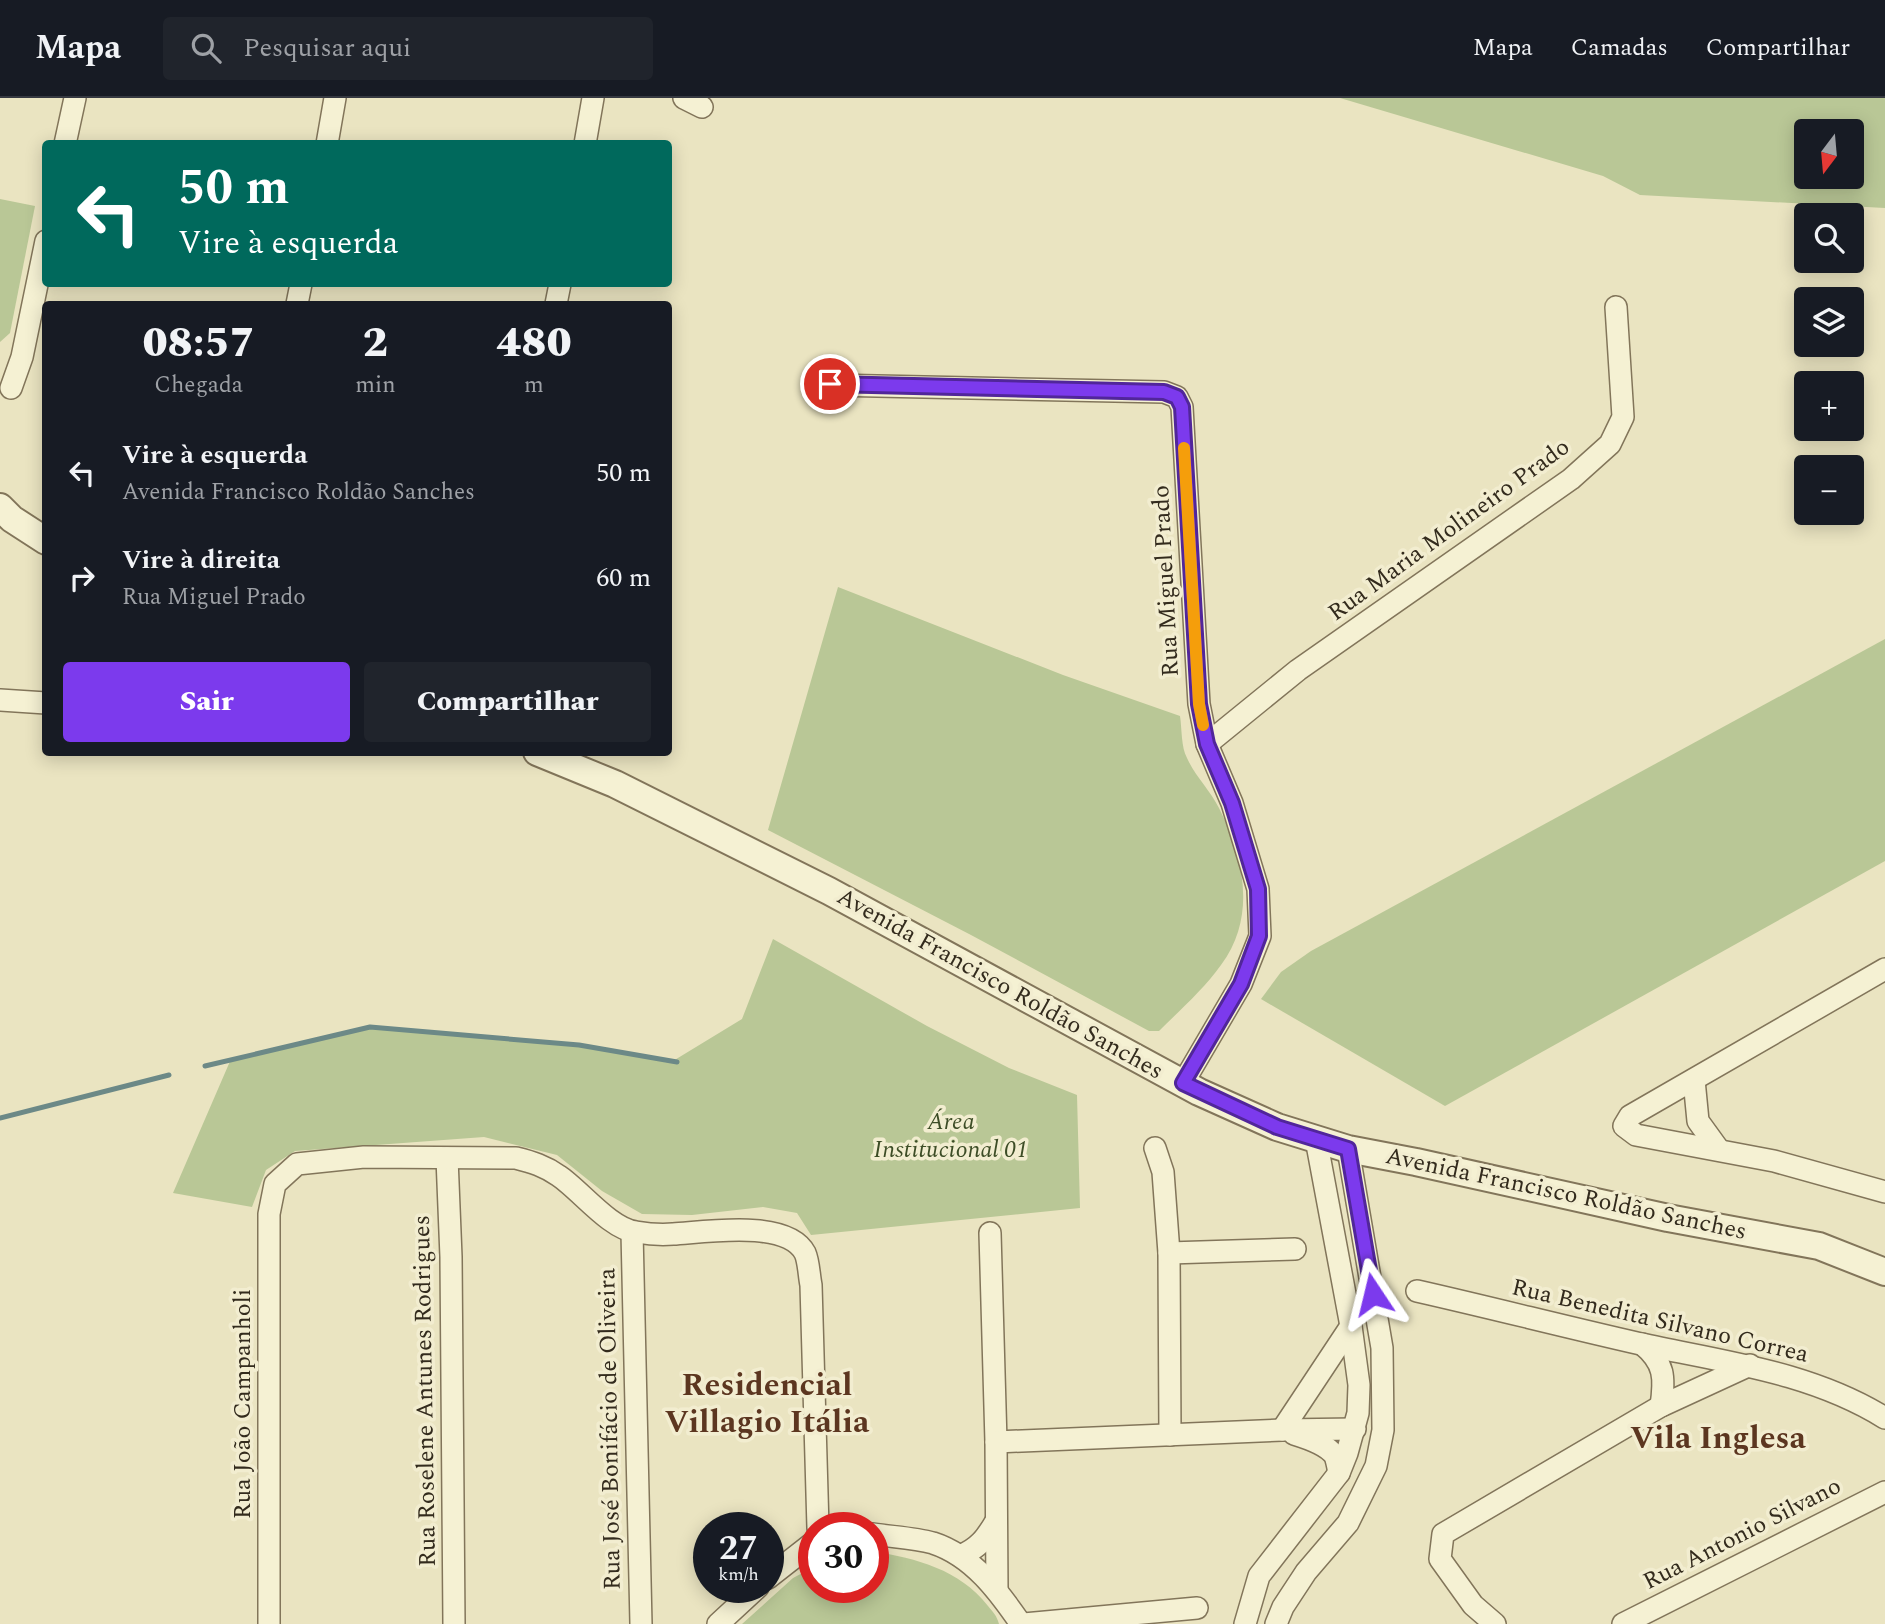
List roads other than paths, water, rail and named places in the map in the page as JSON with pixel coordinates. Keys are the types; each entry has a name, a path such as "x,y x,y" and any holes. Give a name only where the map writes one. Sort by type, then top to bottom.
{"street":[{"path":"66,140 75,98"},
{"path":"328,140 335,98"},
{"path":"586,140 593,98"},
{"path":"11,388 22,357 42,260"},
{"name":"Rua Maria Molineiro Prado","path":"1207,744 1298,670 1571,479 1610,444 1623,417 1616,307"},
{"name":"Rua Miguel Prado","path":"830,384 1164,392 1177,397 1182,407 1199,704 1207,744 1232,803 1258,889 1259,936 1241,984 1183,1083"},
{"path":"0,507 12,519 42,538"},
{"path":"0,700 42,703"},
{"name":"Avenida Francisco Roldão Sanches","path":"547,756 615,784 829,891 1183,1083 1277,1127 1348,1149 1668,1218 1819,1246 1885,1272"},
{"path":"1885,969 1630,1116 1624,1126 1636,1135 1822,1173 1885,1192"},
{"path":"1694,1080 1698,1121 1719,1150"},
{"path":"1245,1624 1259,1576 1339,1473 1355,1430 1358,1413 1359,1385 1351,1326 1316,1139"},
{"path":"1155,1148 1163,1172 1169,1253 1170,1434"},
{"path":"1276,1624 1283,1607 1306,1572 1348,1523 1376,1465 1383,1430 1382,1348 1348,1149"},
{"name":"Rua João Campanholi","path":"269,1624 269,1214 275,1184 297,1164 364,1157 447,1158"},
{"path":"447,1158 516,1158 540,1164 562,1178 581,1198 632,1232 670,1235 740,1229 784,1235 804,1252 811,1285 818,1512"},
{"name":"Rua Roselene Antunes Rodrigues","path":"447,1158 451,1257 454,1624"},
{"name":"Rua José Bonifácio de Oliveira","path":"632,1232 641,1624"},
{"path":"990,1233 997,1590"},
{"path":"1169,1253 1295,1249"},
{"name":"Rua Benedita Silvano Correa","path":"1417,1291 1642,1344 1750,1365 1801,1380 1864,1405 1885,1418"},
{"path":"1282,1430 1351,1326"},
{"path":"1642,1344 1654,1354 1662,1369 1664,1385 1661,1406"},
{"path":"1495,1624 1474,1605 1440,1559 1443,1534 1661,1406 1750,1365"},
{"path":"996,1442 1282,1430 1355,1430"},
{"path":"1282,1430 1309,1438 1327,1449 1335,1457 1339,1473"},
{"name":"Rua Antonio Silvano","path":"1623,1624 1885,1492"},
{"path":"960,1556 974,1550 985,1540 996,1521"},
{"path":"889,1536 933,1543 960,1556 997,1590 1023,1624 1197,1608"},
{"path":"784,1565 798,1555"},
{"path":"1259,1576 1306,1572"},
{"path":"718,1624 741,1603"}],"waterway":[{"path":"205,1066 370,1027 579,1045 677,1062"},
{"path":"0,1118 169,1075"}],"district":[{"name":"Residencial Villagio Itália","path":"767,1404"},
{"name":"Vila Inglesa","path":"1718,1438"}],"park label":[{"name":"Área Institucional 01","path":"951,1136"}]}
